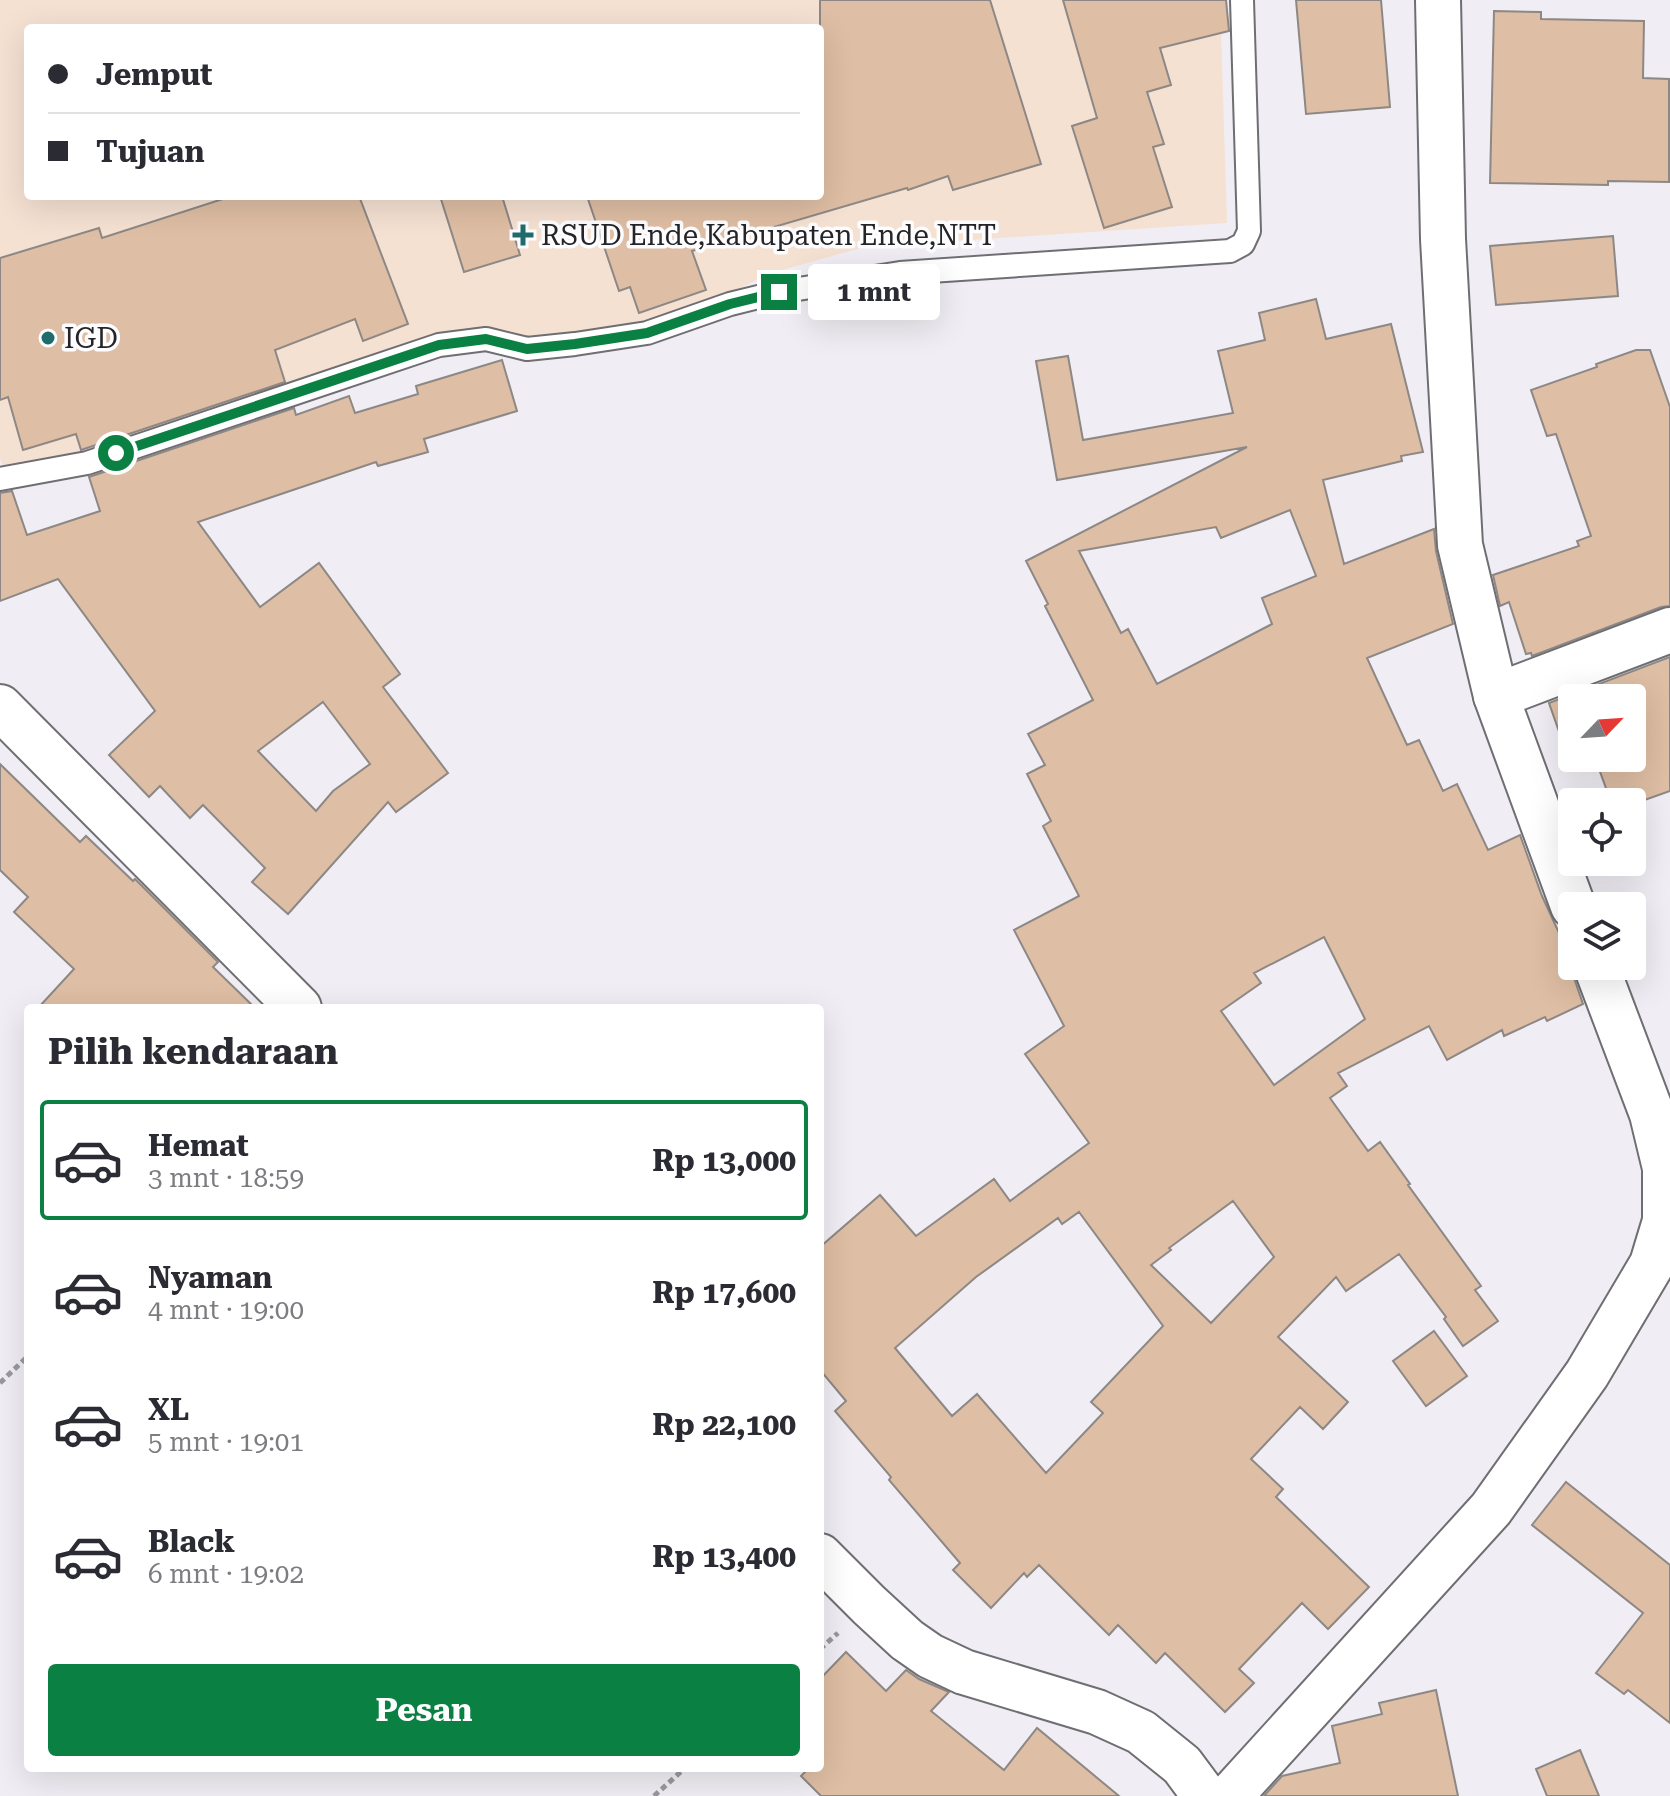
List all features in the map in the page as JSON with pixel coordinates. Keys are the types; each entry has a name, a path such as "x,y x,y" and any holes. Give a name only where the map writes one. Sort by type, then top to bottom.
{"street":[{"path":"1438,0 1443,239 1460,545 1496,696 1568,892"},
{"path":"1496,696 1670,630"},
{"path":"0,707 295,1004"},
{"path":"1230,1796 1491,1509 1587,1374 1652,1264 1665,1221 1665,1168 1652,1114 1601,980"},
{"path":"824,1560 907,1640 930,1656 964,1672 1097,1712 1141,1732 1182,1765 1205,1796"}],"lane":[{"path":"0,479 87,463 439,345 486,339 527,349 590,342 647,333 730,304 779,292 900,273 1230,251 1243,244 1249,231 1242,0"}],"path":[{"path":"0,1383 24,1360"},
{"path":"654,1796 681,1772"}],"shaded area":[{"name":"RSUD Ende,Kabupaten Ende,NTT","path":"0,0 1220,0 1227,223 864,247 772,273 647,331 435,353 6,472 0,459"}],"building":[{"path":"820,0 990,0 1041,164 953,190 948,176 692,251 706,290 639,313 630,287 619,291 588,200 824,200 824,24 820,24"},
{"path":"1063,0 1226,0 1229,31 1160,48 1171,85 1147,92 1164,144 1153,147 1172,207 1104,228 1072,126 1097,118"},
{"path":"1296,0 1381,0 1390,107 1306,114"},
{"path":"1494,11 1541,12 1541,19 1644,21 1643,78 1669,79 1669,182 1608,181 1608,185 1490,183"},
{"path":"220,200 361,200 408,324 363,341 355,319 275,350 285,382 81,450 76,434 23,450 8,397 0,400 0,258 99,228 102,238"},
{"path":"441,200 503,200 520,255 464,272"},
{"path":"1613,236 1618,296 1496,305 1490,246"},
{"path":"1316,299 1326,339 1391,324 1423,452 1401,456 1402,461 1323,480 1344,564 1434,529 1453,624 1367,658 1407,745 1419,740 1443,791 1457,784 1488,850 1520,835 1558,931 1558,980 1575,980 1583,1004 1504,1036 1502,1030 1447,1060 1429,1026 1338,1073 1347,1086 1330,1098 1368,1151 1380,1142 1481,1286 1475,1290 1498,1321 1463,1346 1444,1319 1446,1317 1399,1254 1346,1291 1336,1277 1278,1337 1348,1402 1323,1429 1300,1407 1251,1459 1283,1489 1276,1497 1369,1587 1328,1629 1302,1603 1239,1669 1254,1683 1225,1712 1165,1653 1156,1663 1118,1625 1109,1635 1039,1565 1027,1577 1024,1573 991,1608 953,1570 960,1563 835,1411 846,1401 824,1375 824,1244 880,1195 916,1236 994,1179 1010,1201 1089,1143 1025,1054 1064,1026 1014,930 1079,896 1043,826 1051,821 1027,774 1045,765 1028,734 1093,700 1045,606 1048,604 1026,561 1247,447 1057,480 1036,361 1068,356 1083,440 1233,413 1218,351 1265,340 1259,313","holes":["1290,510 1316,576 1262,598 1272,624 1157,684 1128,629 1121,633 1079,551 1216,527 1221,538","1324,937 1365,1019 1274,1085 1221,1011 1261,983 1254,973","1233,1201 1274,1257 1211,1323 1151,1265","1079,1212 1163,1326 1091,1402 1103,1413 1046,1473 977,1394 952,1416 895,1348 976,1277 1058,1218 1062,1224"]},
{"path":"1636,350 1650,350 1670,407 1670,606 1532,656 1531,653 1526,654 1509,602 1500,606 1493,575 1579,546 1577,541 1591,536 1556,434 1547,436 1531,390"},
{"path":"502,360 517,411 424,439 428,452 378,466 376,462 198,522 260,607 319,563 400,674 383,687 448,773 396,812 388,802 288,914 252,882 265,868 203,805 190,818 160,786 149,797 109,755 155,711 58,579 0,601 0,493 12,491 27,535 100,511 89,477 294,408 296,415 349,396 355,413 418,394 416,386","holes":["323,702 370,764 333,791 316,811 258,751"]},
{"path":"1670,657 1670,791 1646,800 1646,788 1606,788 1600,772 1646,772 1646,684 1599,684"},
{"path":"1558,700 1558,729 1549,703"},
{"path":"0,764 80,842 86,836 133,881 135,879 218,962 213,967 251,1004 42,1004 74,969 14,912 28,897 0,870"},
{"path":"1434,1331 1467,1376 1426,1406 1393,1361"},
{"path":"1566,1482 1670,1565 1670,1723 1628,1690 1624,1694 1596,1673 1643,1613 1532,1525"},
{"path":"846,1652 886,1691 906,1670 949,1692 931,1711 1004,1770 1037,1728 1119,1796 821,1796 801,1776 805,1772 824,1772 824,1675"},
{"path":"1436,1690 1458,1796 1264,1796 1282,1776 1340,1763 1332,1726 1382,1714 1379,1703"},
{"path":"1580,1750 1599,1796 1547,1796 1536,1769"}],"place":[{"name":"RSUD Ende,Kabupaten Ende,NTT","path":"523,235"},
{"name":"IGD","path":"48,338"}],"route":[{"path":"116,453 439,345 486,339 527,349 647,333 730,304 779,292"}]}
